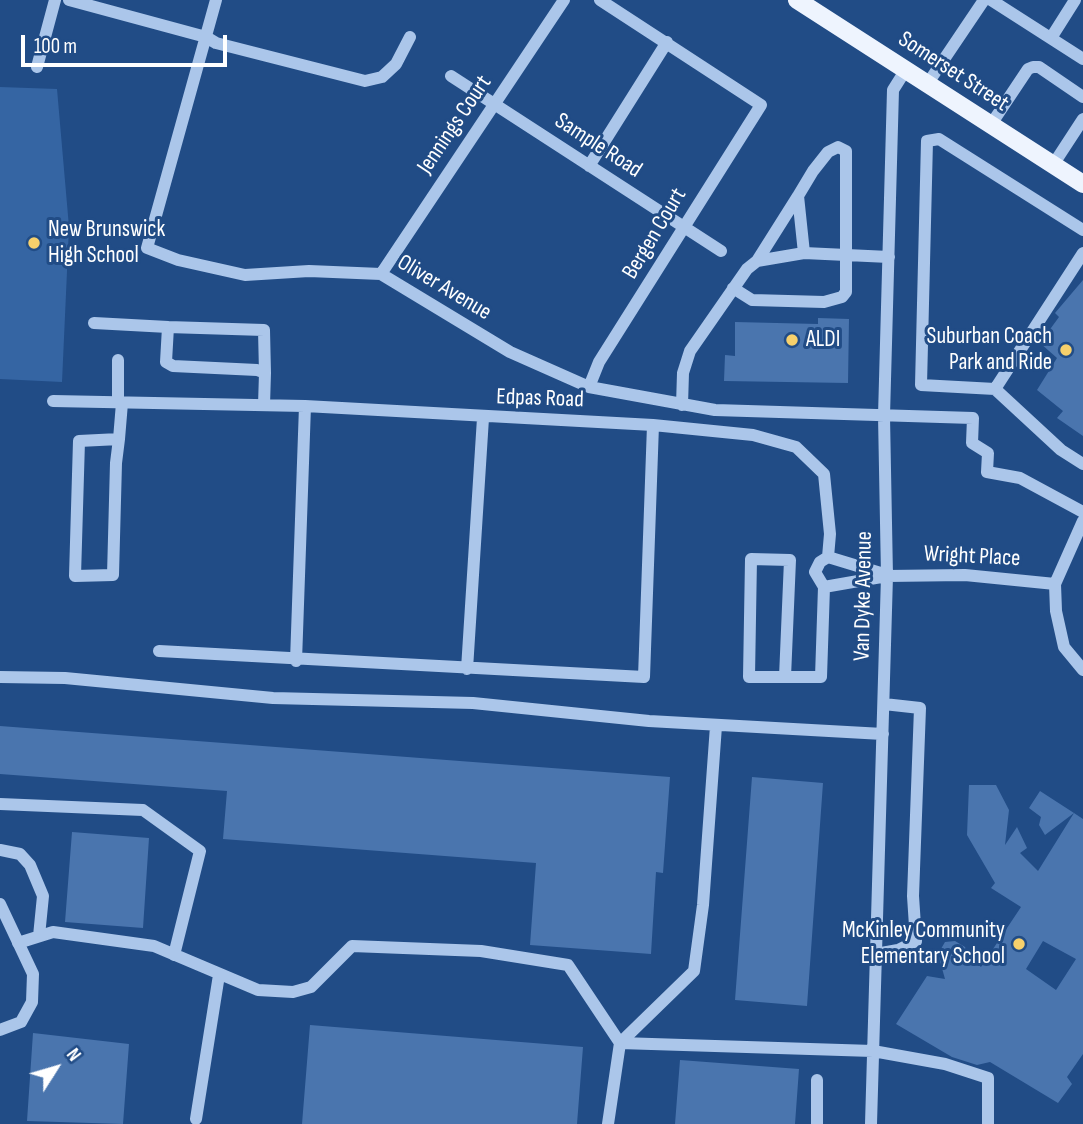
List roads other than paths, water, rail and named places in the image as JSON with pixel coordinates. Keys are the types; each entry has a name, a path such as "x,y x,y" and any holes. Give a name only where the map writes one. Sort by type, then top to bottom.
{"main road":[{"name":"Somerset Street","path":"800,1 926,86 1083,184"}],"street":[{"path":"37,67 55,0"},
{"path":"69,0 206,37 216,43 365,82 382,77 396,64 410,37"},
{"name":"Oliver Avenue","path":"216,0 146,248 178,260 245,275 309,271 381,274 510,352 589,387 715,410 973,418 972,443 988,453 987,471 1020,478 1083,512"},
{"name":"Jennings Court","path":"381,274 564,0"},
{"path":"590,166 667,42 600,0"},
{"path":"926,86 984,0"},
{"path":"991,0 1083,59"},
{"path":"1051,38 1075,0"},
{"name":"Bergen Court","path":"589,387 598,362 761,105 667,42"},
{"path":"990,126 1032,67 1039,67 1083,97"},
{"name":"Van Dyke Avenue","path":"871,1124 887,576 884,416 893,90 905,71"},
{"name":"Sample Road","path":"451,76 721,251"},
{"path":"1053,165 1083,119"},
{"path":"1083,230 939,139 927,141 921,385 995,389 1060,450 1083,464"},
{"path":"682,405 683,373 690,351 733,288 747,269 757,261 813,170 828,152 838,146 846,151 846,292 842,297 824,302 752,300 733,288"},
{"path":"798,196 804,253"},
{"path":"757,261 804,253 889,257"},
{"path":"995,389 1083,253"},
{"path":"94,323 264,330 264,405"},
{"path":"168,327 166,362 173,366 257,370 265,373"},
{"path":"118,360 120,403 119,439 113,575 75,576 79,441 119,439"},
{"name":"Edpas Road","path":"53,401 305,406 483,418 653,425 753,435 796,447 824,474 830,534 828,557 820,562 815,572 824,587"},
{"path":"296,661 305,406"},
{"path":"467,669 483,418"},
{"path":"159,651 296,661 644,677 653,425"},
{"path":"1083,521 1055,584 1056,611 1064,647 1083,670"},
{"path":"828,557 887,576"},
{"path":"785,677 790,560 751,559 749,677 785,677 821,677 824,587 887,576"},
{"name":"Wright Place","path":"887,576 965,575 1055,584"},
{"path":"0,677 65,678 272,698 473,703 716,726 883,734"},
{"path":"876,954 898,950 916,941 913,896 920,708 884,704"},
{"path":"608,1124 621,1043 694,971 703,905 716,726"},
{"path":"0,804 143,810 200,851 174,955"},
{"path":"0,850 20,854 30,865 43,896 39,936"},
{"path":"0,904 33,974 32,1002 21,1022 0,1030"},
{"path":"18,943 53,932 154,946 258,990 293,992 311,987 352,946 481,951 568,965 621,1043"},
{"path":"196,1119 219,975"},
{"path":"621,1043 873,1051 946,1064 988,1078 988,1124"},
{"path":"817,1080 817,1124"}],"place":[{"name":"New Brunswick High School","path":"34,243"},
{"name":"ALDI","path":"792,340"},
{"name":"Suburban Coach Park and Ride","path":"1066,350"},
{"name":"McKinley Community Elementary School","path":"1019,944"}]}
